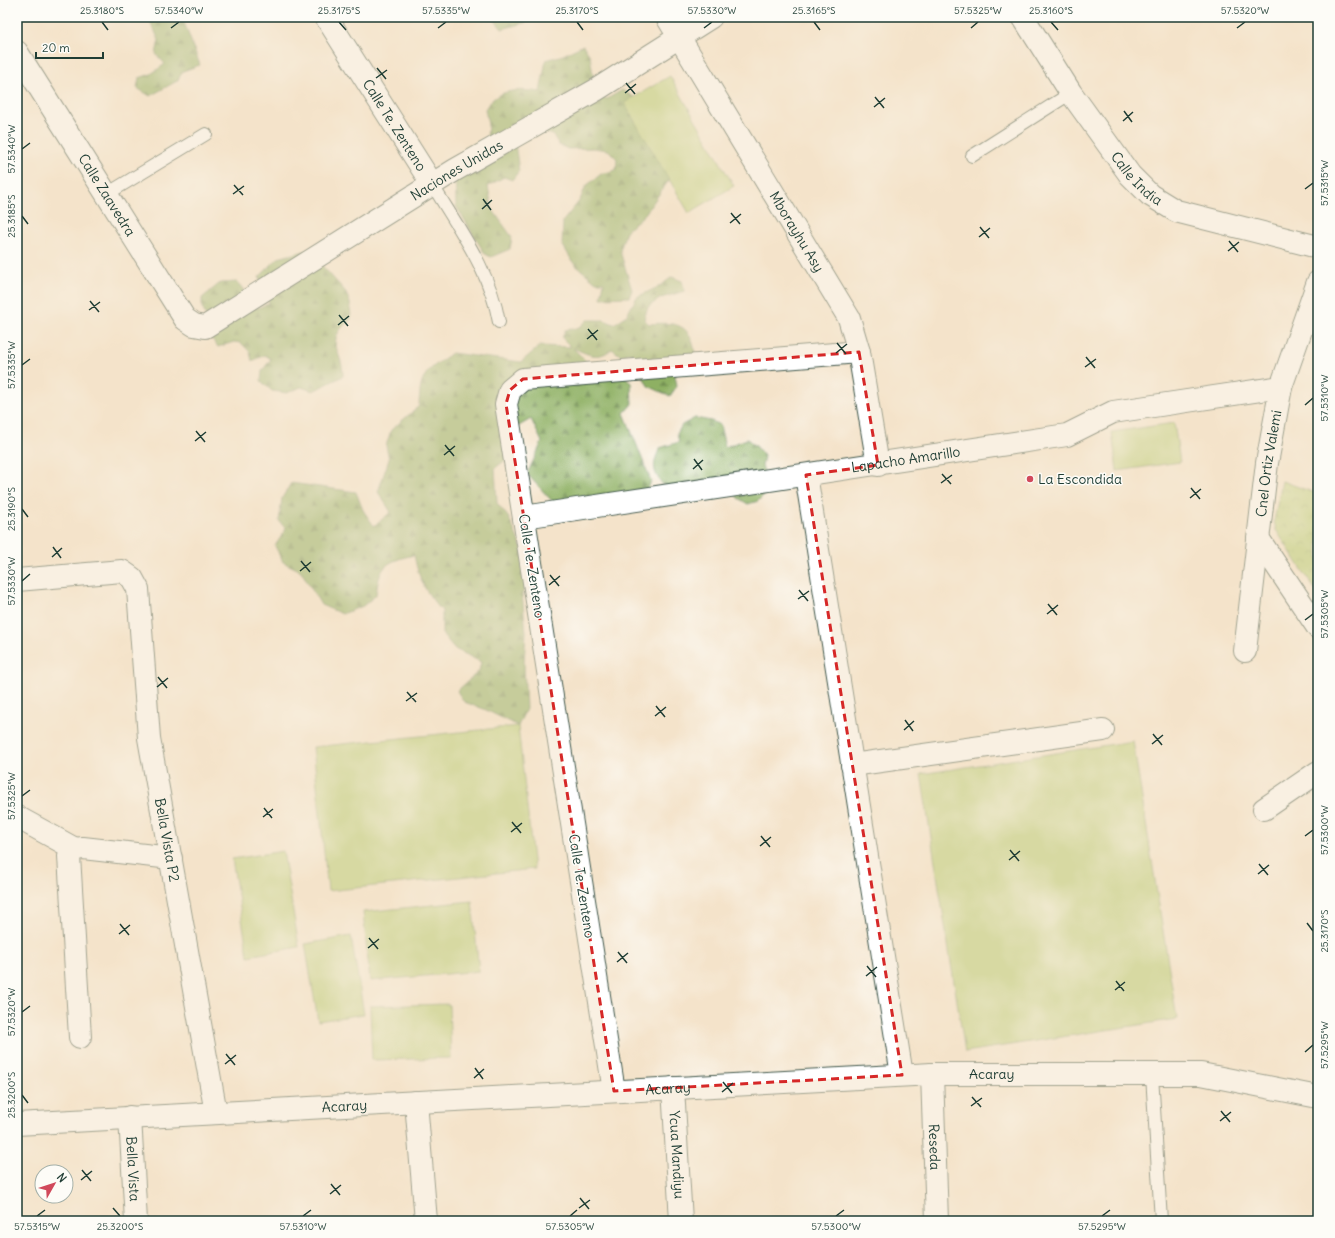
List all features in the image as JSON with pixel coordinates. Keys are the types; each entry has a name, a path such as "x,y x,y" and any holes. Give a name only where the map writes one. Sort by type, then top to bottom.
{"street":[{"name":"Calle Te. Zenteno","path":"326,17 432,184"},
{"name":"Mborayhu Asy","path":"667,17 849,318 859,352 878,465"},
{"name":"Naciones Unidas","path":"205,327 432,184 596,90 711,17"},
{"name":"Calle India","path":"1023,17 1071,93 1130,175 1150,195 1176,210 1318,247"},
{"name":"Calle Zaavedra","path":"17,52 185,320 194,325 205,327"},
{"name":"Cnel Ortiz Valemi","path":"1245,651 1267,464 1281,387 1318,282"},
{"name":"Calle Te. Zenteno","path":"614,1091 506,404 510,390 523,379 859,352"},
{"name":"Lapacho Amarillo","path":"524,516 878,465 1067,435 1113,412 1281,387"},
{"path":"806,475 902,1075"},
{"path":"1258,538 1318,628"},
{"name":"Bella Vista P2","path":"17,580 122,571 132,578 138,589 149,738 216,1112"},
{"path":"852,765 1103,730"},
{"path":"1264,809 1318,772"},
{"path":"17,817 75,849 171,858"},
{"path":"75,849 69,856 80,1037"},
{"name":"Acaray","path":"17,1124 932,1074 1201,1074 1318,1097"},
{"name":"Reseda","path":"932,1074 937,1221"},
{"name":"Ycua Mandiyu","path":"673,1088 681,1221"},
{"path":"416,1102 426,1221"},
{"name":"Bella Vista","path":"130,1117 136,1221"}],"lane":[{"path":"972,156 1071,93"},
{"path":"107,194 206,134"},
{"name":"Calle Te. Zenteno","path":"432,184 483,269 495,302 499,322"},
{"path":"1152,1074 1161,1221"}],"highlighted area":[{"path":"859,352 878,465 806,475 902,1075 614,1091 506,404 510,390 523,379"}],"green space":[{"path":"148,17 182,17 200,65 183,71 177,81 150,96 137,88 139,78 151,74 165,64 156,54 159,40"},
{"path":"492,17 534,17 531,21 502,29"},
{"path":"583,45 590,56 596,95 607,99 622,90 634,97 672,156 669,180 645,214 626,231 620,251 632,290 629,297 601,298 604,282 596,282 574,264 562,244 563,221 580,200 586,186 601,174 616,170 617,159 608,150 593,148 568,149 559,145 553,135 536,130 515,143 519,171 512,180 504,177 488,186 492,209 512,237 510,249 491,257 485,254 456,206 455,170 466,150 487,138 488,125 485,109 490,102 496,97 509,92 524,90 540,92 546,60 563,55"},
{"path":"670,76 734,186 689,213 624,103"},
{"path":"304,251 315,258 345,291 350,303 351,319 342,327 336,340 343,376 313,391 301,387 287,393 272,391 261,381 262,371 271,359 265,355 252,361 250,352 241,343 234,342 218,347 211,338 213,328 202,308 202,298 220,283 237,282 243,289 247,308 258,308 269,303 259,277 278,258"},
{"path":"672,277 682,281 685,291 661,298 648,307 644,319 649,324 660,323 677,325 688,333 691,339 696,359 675,375 677,386 670,396 648,386 633,362 630,353 621,356 612,349 607,353 597,356 573,348 594,369 621,371 631,383 632,404 624,413 651,481 644,499 597,506 577,496 553,502 527,474 542,442 531,419 512,430 515,453 495,468 497,503 509,518 534,577 522,594 526,632 524,663 526,709 518,726 484,709 464,702 457,691 479,671 481,662 455,649 442,634 442,611 427,592 418,572 414,555 396,560 385,567 379,578 376,595 363,606 342,614 321,605 301,571 283,562 275,546 286,529 279,521 282,498 291,483 356,492 363,510 374,526 391,512 378,492 389,459 386,446 391,430 419,406 423,379 430,369 452,353 521,362 540,346 571,347 562,338 565,330 579,328 587,320 604,320 614,324 626,316 637,297 660,286"},
{"path":"695,418 711,421 720,425 725,447 747,439 757,447 764,456 762,466 768,481 764,495 758,501 748,504 738,498 732,490 668,491 659,480 654,466 660,448 679,442 677,434 682,425"},
{"path":"1174,423 1180,462 1117,471 1112,432"},
{"path":"1282,481 1318,494 1318,594 1276,530 1274,521"},
{"path":"518,726 534,869 328,891 313,747"},
{"path":"1133,741 1177,1019 965,1052 921,774"},
{"path":"283,851 299,947 248,956 232,859"},
{"path":"472,901 479,971 370,981 363,912"},
{"path":"351,936 364,1014 318,1021 305,944"},
{"path":"449,1004 451,1058 372,1060 370,1006"}],"place":[{"name":"La Escondida","path":"1030,479"}]}
